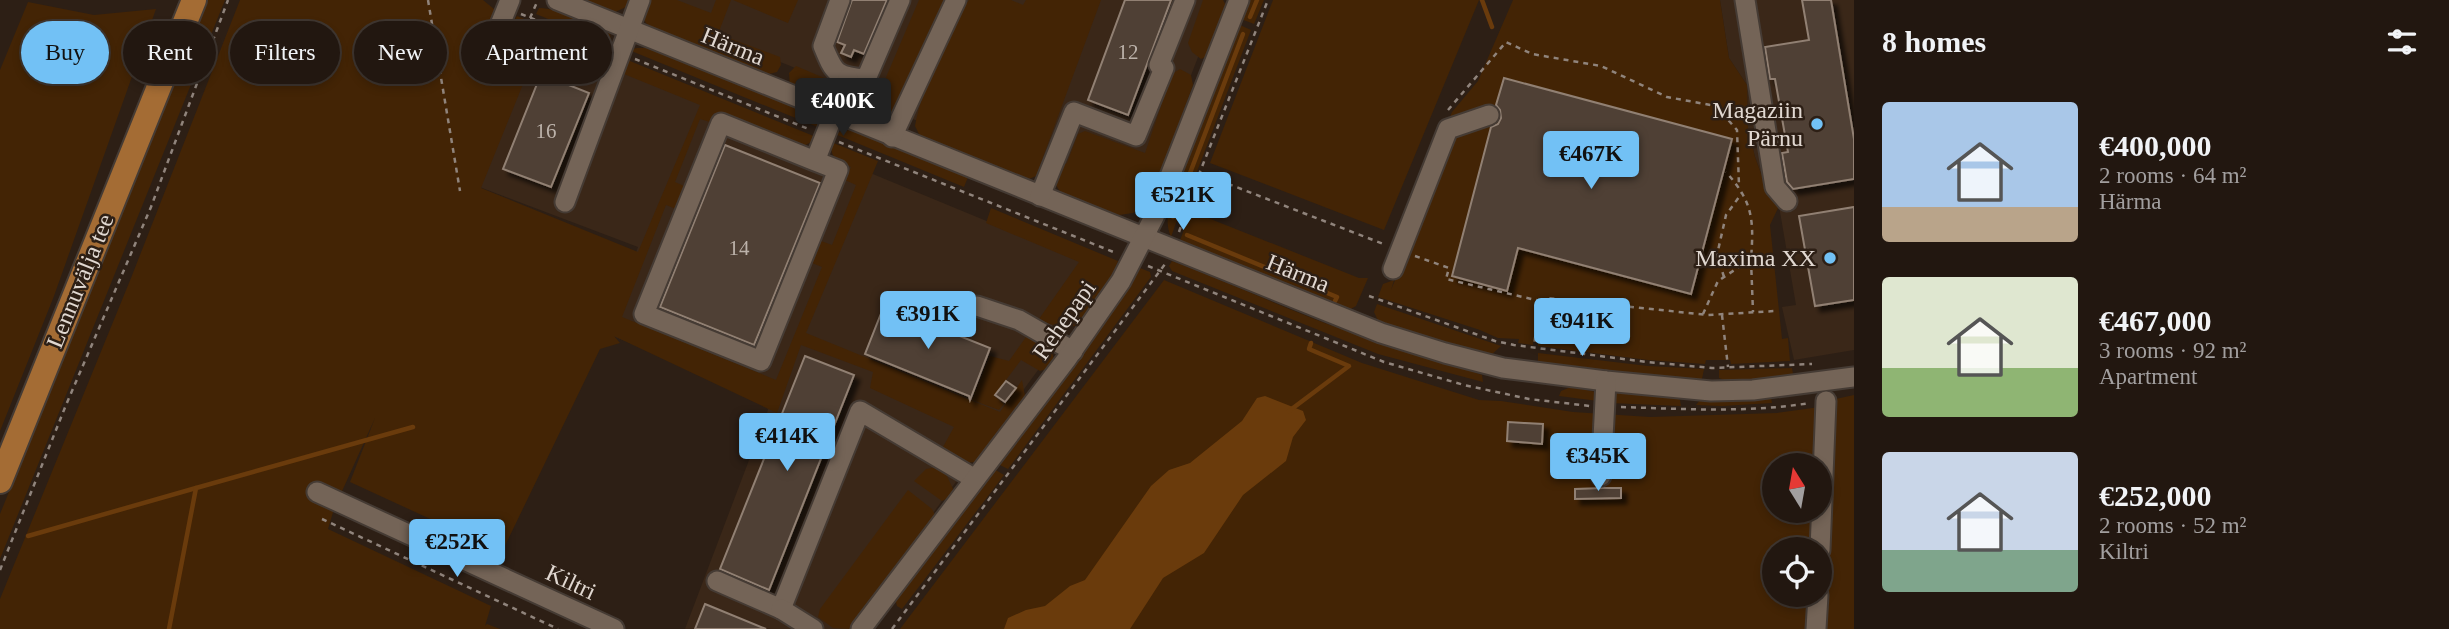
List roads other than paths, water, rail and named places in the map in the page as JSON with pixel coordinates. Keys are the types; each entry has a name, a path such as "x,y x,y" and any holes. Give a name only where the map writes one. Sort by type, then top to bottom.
{"main road":[{"name":"Lennuvälja tee","path":"177,21 182,0"},
{"name":"Lennuvälja tee","path":"185,21 194,0"},
{"name":"Lennuvälja tee","path":"0,481 160,84"}],"street":[{"name":"Härma","path":"557,0 1381,334 1445,354 1532,373 1711,391 1753,390 1854,377"},
{"path":"565,202 640,0"},
{"path":"840,0 823,46 832,68 848,78 866,79 900,0"},
{"path":"892,137 956,0"},
{"path":"1040,196 1074,112 1136,136 1164,68 1159,65 1185,0"},
{"name":"Rehepapi","path":"861,629 1073,351 1121,281 1144,238 1239,0"},
{"path":"1745,0 1774,187 1787,201"},
{"path":"501,21 508,4"},
{"path":"815,161 848,78"},
{"path":"1393,269 1448,129 1489,115"},
{"path":"721,123 815,161 838,170 761,361 644,314 721,123"},
{"path":"977,306 1018,320 1073,351"},
{"path":"1601,477 1606,381"},
{"path":"1821,537 1826,401"},
{"path":"781,608 860,411 975,479"},
{"name":"Kiltri","path":"317,492 614,629"},
{"path":"717,581 781,608 813,629"},
{"path":"1816,629 1817,607"}],"waterway":[{"path":"1250,17 1257,0"},
{"path":"1482,0 1492,27"},
{"path":"1190,173 1243,34"},
{"path":"1173,217 1178,202"},
{"path":"1187,235 1337,297 1335,301"},
{"path":"1289,411 1349,366 1309,349 1311,343"},
{"path":"169,629 196,488 413,427"},
{"path":"28,536 196,488"}],"place":[{"name":"Magaziin Pärnu","path":"1817,124"},
{"name":"Maxima XX","path":"1830,258"}]}
